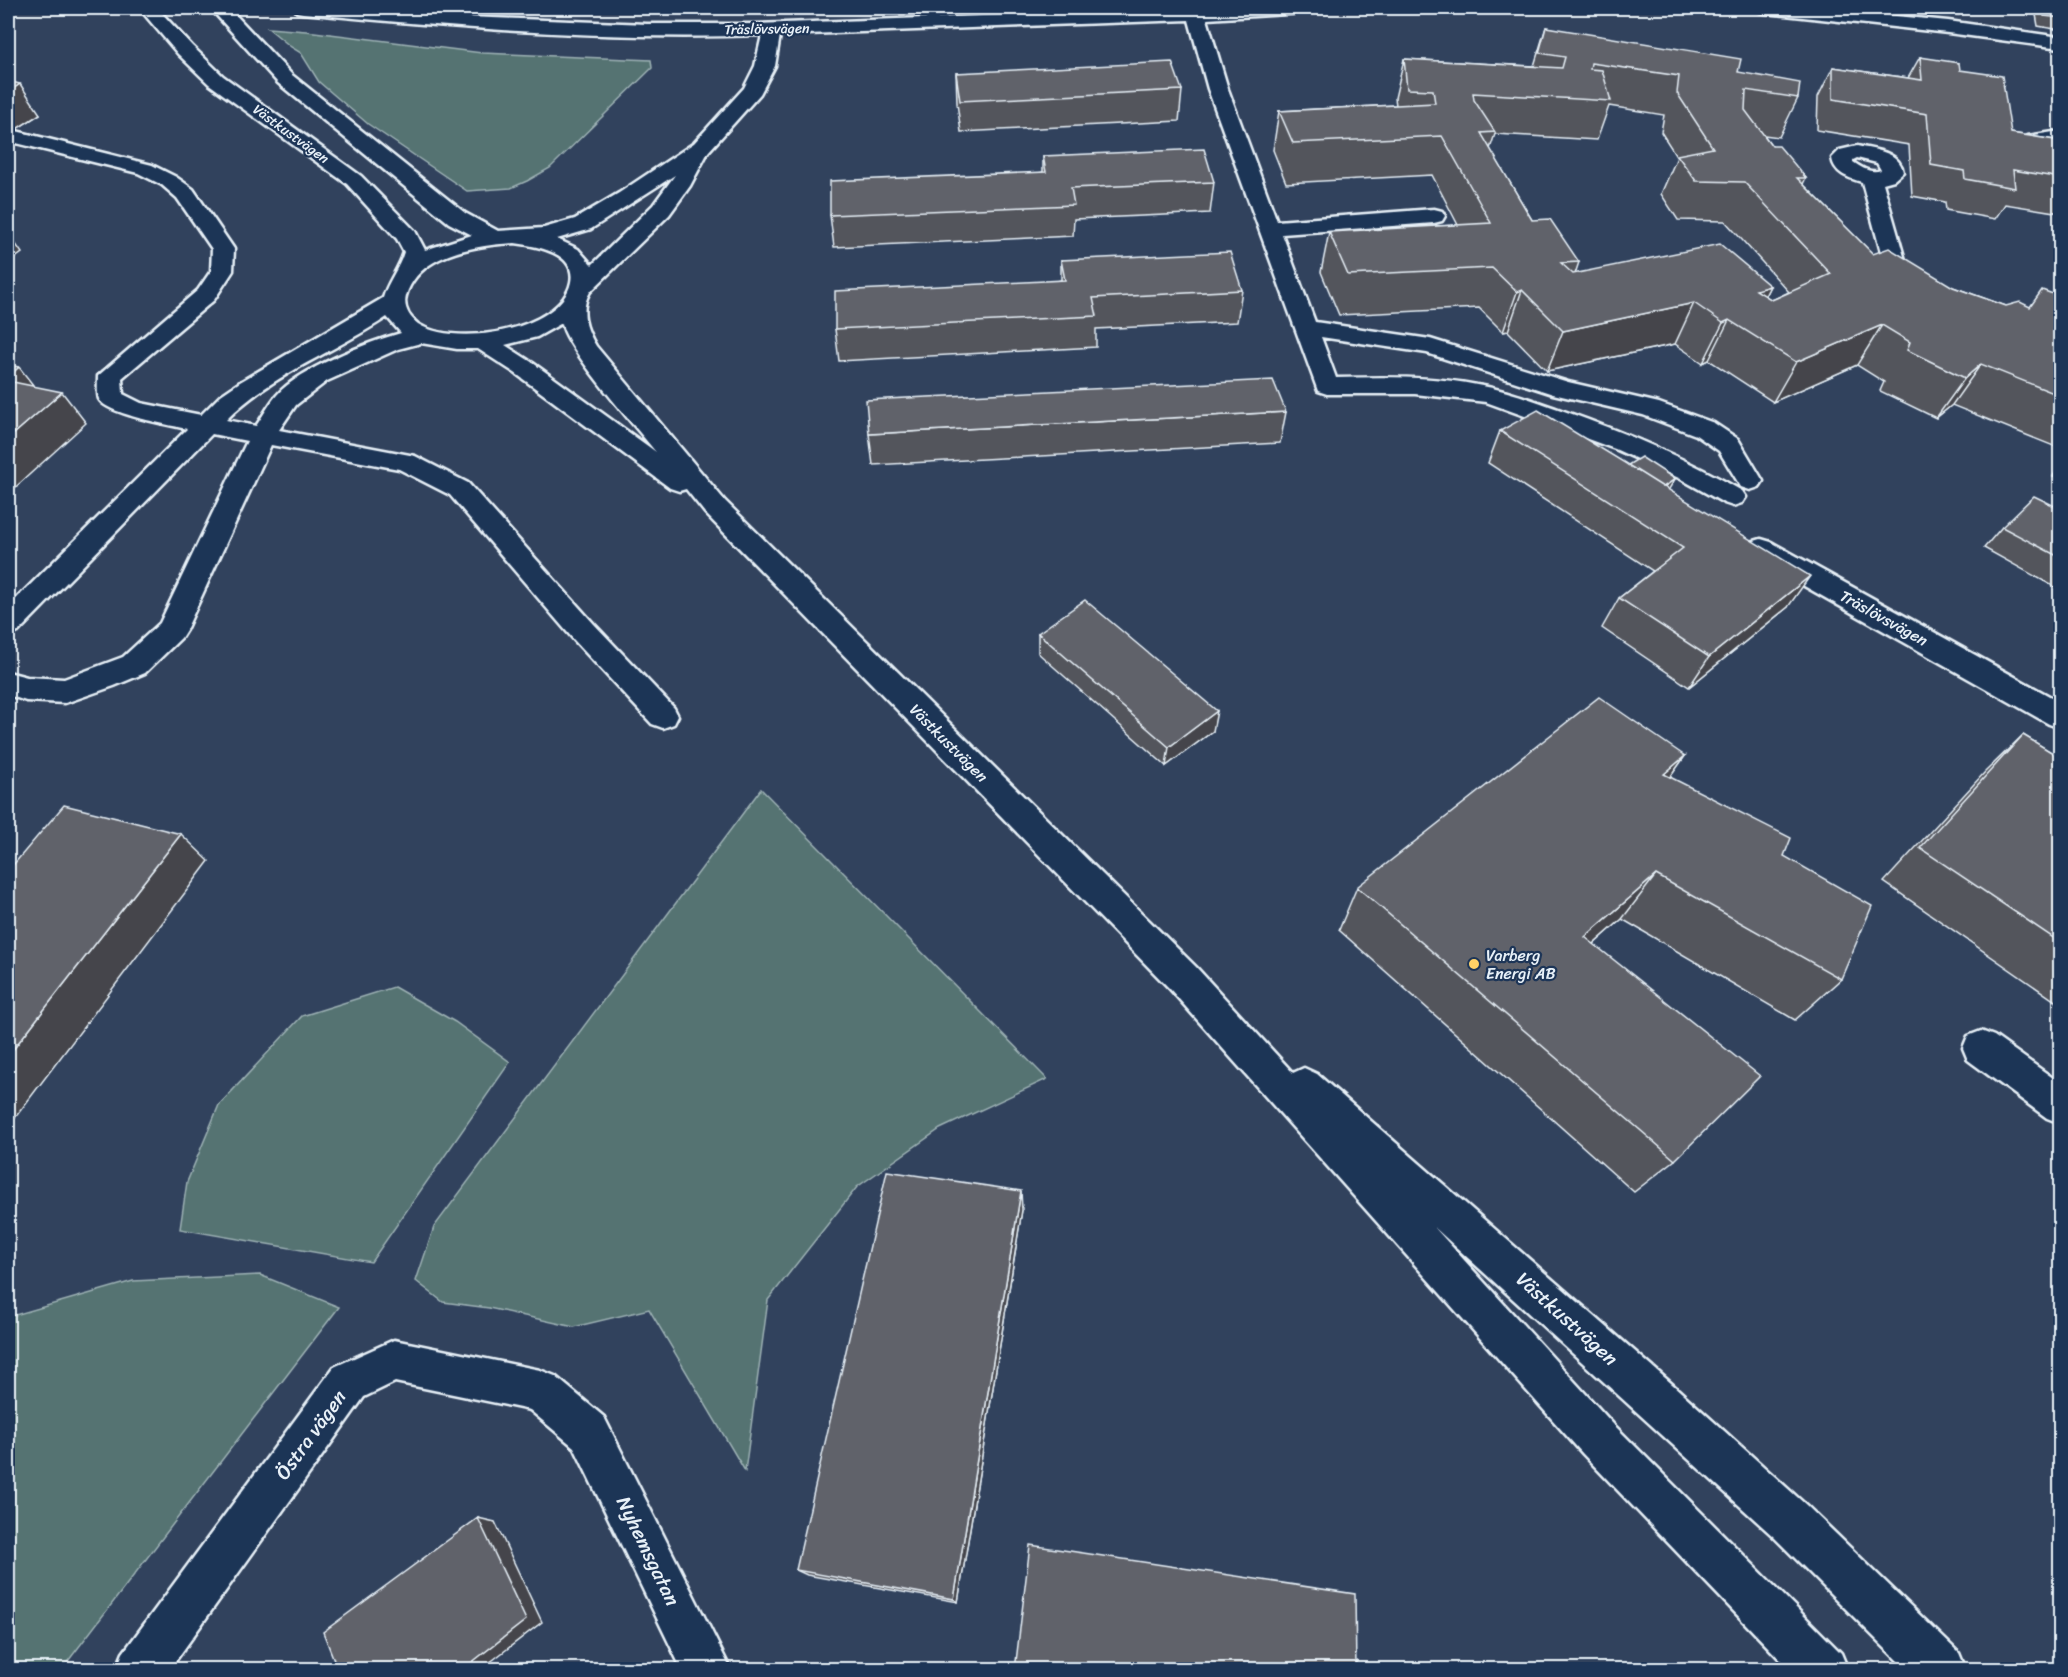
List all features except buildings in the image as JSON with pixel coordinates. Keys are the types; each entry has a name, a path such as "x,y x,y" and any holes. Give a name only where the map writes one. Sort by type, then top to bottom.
{"street":[{"name":"Västkustvägen","path":"148,8 185,50 216,80 354,180 407,236 415,252 410,271"},
{"path":"219,8 285,79 457,218 504,236"},
{"name":"Träslövsvägen","path":"303,8 453,22 625,29 1061,13 1196,14 1304,8"},
{"path":"1766,8 1948,27 2061,43"},
{"path":"1196,14 1218,89 1327,386 1439,388 1468,391 1511,401 1617,438 1698,476 1741,489 1729,445 1706,429 1650,409 1562,388 1430,346 1306,328"},
{"path":"700,147 679,186 662,210 556,316 535,328 510,337 483,342 449,342 421,335 406,326 396,315 393,302 398,286 410,271 432,255 461,243 504,236 545,235 583,224 627,198 700,147 753,90 765,66 761,24"},
{"path":"8,135 145,169 169,181 185,194 223,249 222,271 206,295 111,376 111,398 134,409 406,462 459,489 584,632 663,716"},
{"path":"2035,140 2061,137"},
{"path":"1870,178 1899,278 1931,288"},
{"path":"1269,228 1434,216"},
{"name":"Västkustvägen","path":"504,236 537,238 570,252 579,263 583,275 576,296 575,330 586,349 715,507 1183,978 1598,1439 1824,1670"},
{"path":"8,624 231,401 257,380 327,344 393,302"},
{"path":"8,683 26,689 64,691 134,664 171,630 263,435 287,399 318,376 389,344 421,335"},
{"name":"Västkustvägen","path":"483,342 524,368 715,507"},
{"name":"Träslövsvägen","path":"1739,537 2061,716"},
{"name":"Västkustvägen","path":"1183,978 1657,1399 1790,1521 1942,1670"},
{"path":"1981,1048 2061,1105"},
{"name":"Östra vägen","path":"140,1670 350,1382 394,1361 540,1391 589,1432"},
{"name":"Nyhemsgatan","path":"589,1432 707,1670"}],"green space":[{"path":"268,28 482,53 651,60 652,68 550,168 511,188 467,191 368,124 319,82 301,53"},
{"path":"761,789 1047,1079 940,1129 857,1187 768,1300 745,1471 649,1309 574,1327 489,1308 443,1302 416,1281 434,1227"},
{"path":"394,987 455,1022 510,1062 371,1262 180,1229 187,1182 219,1105 302,1016"},
{"path":"260,1275 339,1307 62,1669 8,1669 8,1317 133,1281"}],"place":[{"name":"Varberg Energi AB","path":"1474,964"}]}
